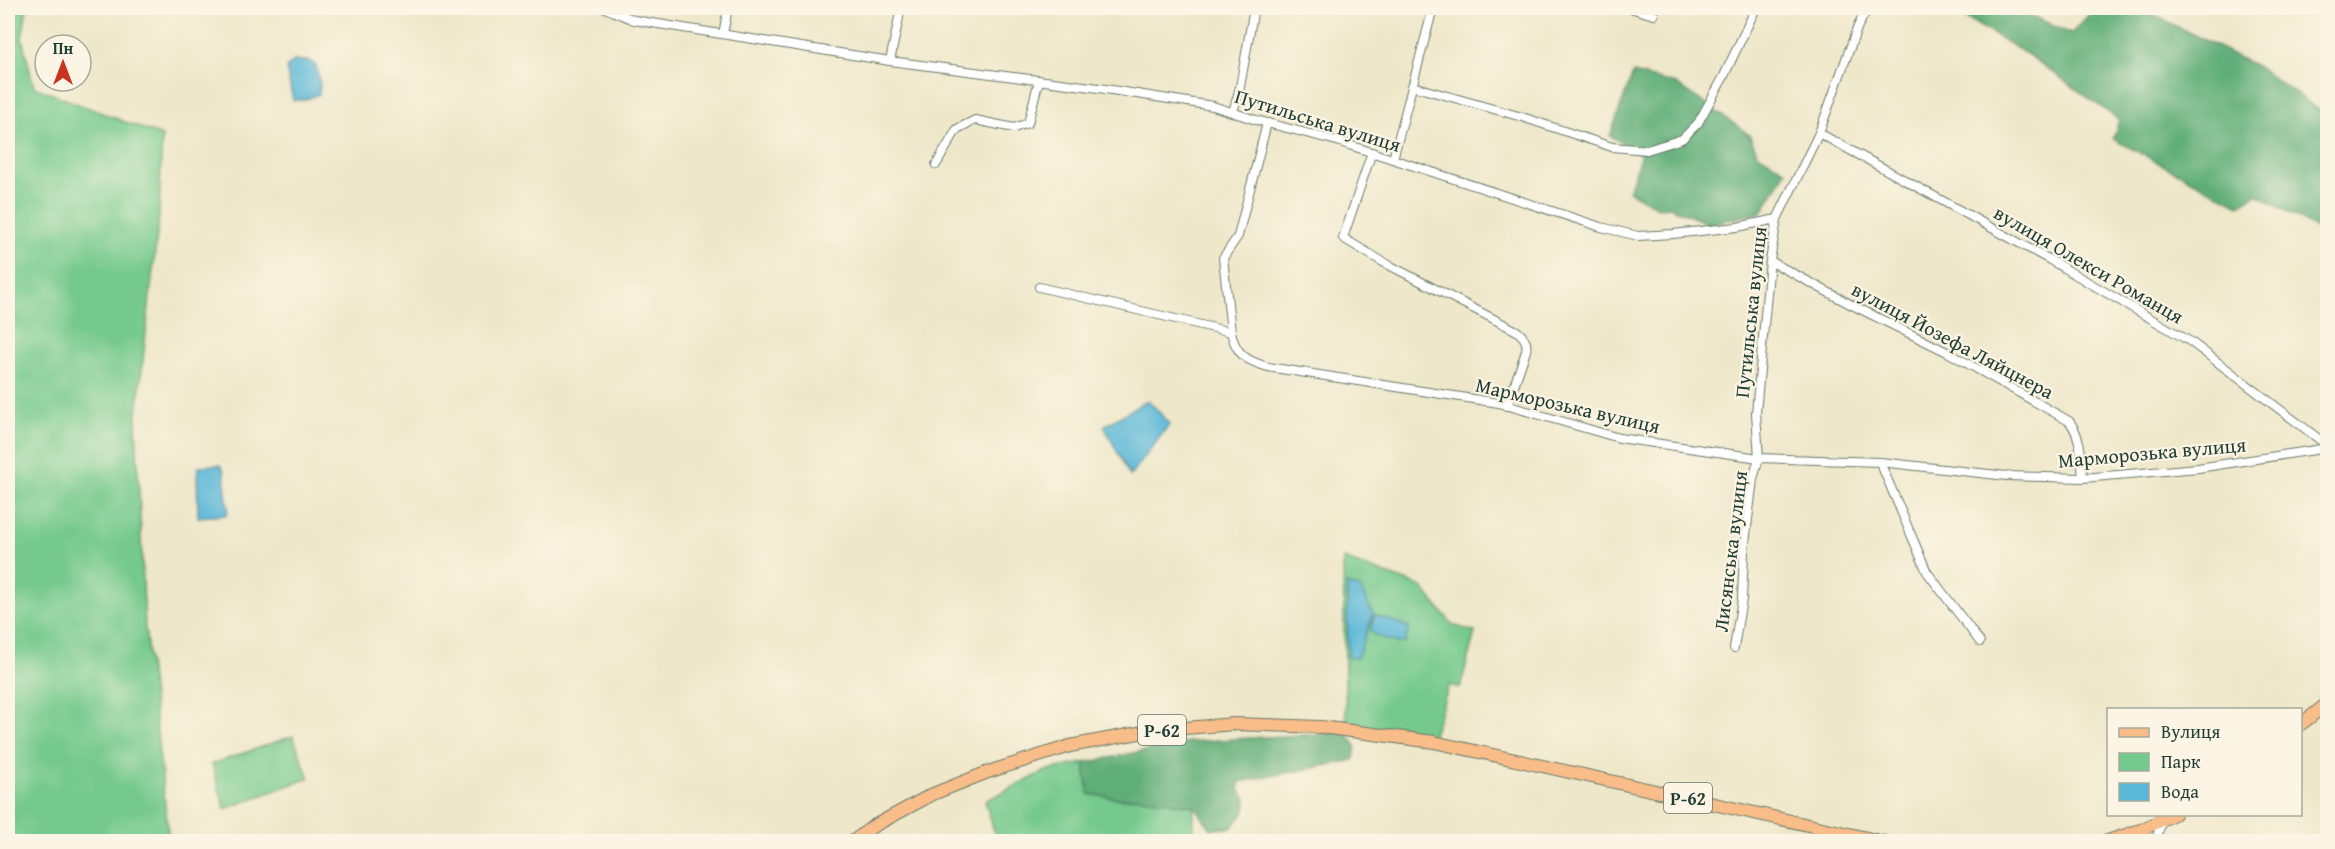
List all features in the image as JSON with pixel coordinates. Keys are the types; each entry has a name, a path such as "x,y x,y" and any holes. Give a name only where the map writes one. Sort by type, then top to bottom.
{"main road":[{"path":"2302,724 2328,703"},
{"name":"Р-62","path":"852,842 872,827 933,794 988,772 1070,746 1149,731 1234,724 1321,728 1434,742 1885,842"},
{"path":"2105,842 2168,818"}],"street":[{"name":"Путильська вулиця","path":"605,8 643,22 890,61 1213,106 1337,141 1601,227 1638,236 1719,229 1777,219 1770,261 1756,413 1759,458"},
{"path":"723,34 728,8"},
{"path":"890,61 901,8"},
{"path":"1233,112 1254,8"},
{"path":"1393,159 1433,8"},
{"path":"1630,8 1654,15"},
{"path":"1412,86 1522,117 1612,147 1647,150 1682,139 1698,123 1723,78 1756,8"},
{"path":"1777,219 1819,133 1858,26 1868,8"},
{"path":"936,165 957,129 975,120 1014,128 1028,123 1039,81"},
{"path":"1039,287 1231,332 1223,258 1238,236 1267,123"},
{"name":"вулиця Олекси Романця","path":"1819,133 2050,260 2191,342 2328,447"},
{"path":"1372,152 1343,238 1383,262 1521,334 1527,343 1526,351 1507,406"},
{"name":"вулиця Йозефа Ляйцнера","path":"1770,261 1949,353 2069,421 2078,438 2083,478"},
{"name":"Марморозька вулиця","path":"1231,332 1234,344 1249,361 1268,367 1507,406 1618,438 1759,458 1880,462 2007,476 2083,478 2198,468 2328,447"},
{"name":"Лисянська вулиця","path":"1734,648 1742,599 1744,550 1753,479 1759,458"},
{"path":"1880,462 1928,572 1980,642"},
{"path":"2154,842 2168,818"}],"green space":[{"path":"8,8 27,8 22,38 33,83 33,93 50,93 162,136 159,216 136,423 145,627 169,841 8,841"},
{"path":"1949,8 2015,8 2071,34 2095,8 2140,8 2258,67 2327,116 2327,235 2257,194 2239,205 2113,139 2119,120 2030,56"},
{"path":"1633,73 1676,84 1739,127 1750,136 1758,154 1786,171 1762,212 1709,224 1670,207 1659,208 1629,191 1641,154 1610,136"},
{"path":"1343,559 1420,586 1453,625 1475,632 1460,688 1449,685 1431,741 1346,732"},
{"path":"1346,732 1356,746 1354,760 1239,782 1239,789 1247,800 1244,813 1231,828 1211,829 1194,806 1137,797 1123,799 1089,794 1084,763 1188,742"},
{"path":"293,736 309,778 225,809 212,764"},
{"path":"1084,763 1089,794 1123,799 1137,797 1194,806 1193,841 997,841 985,801 1048,770"}],"water":[{"path":"294,61 310,61 316,66 320,84 319,94 304,100 293,100 286,68"},
{"path":"1148,400 1170,424 1130,476 1104,426"},
{"path":"220,465 224,471 228,510 226,515 198,517 197,474 199,466"},
{"path":"1347,584 1360,588 1373,614 1357,658 1348,657"},
{"path":"1374,615 1409,627 1405,642 1398,643 1377,636 1370,631"}]}
